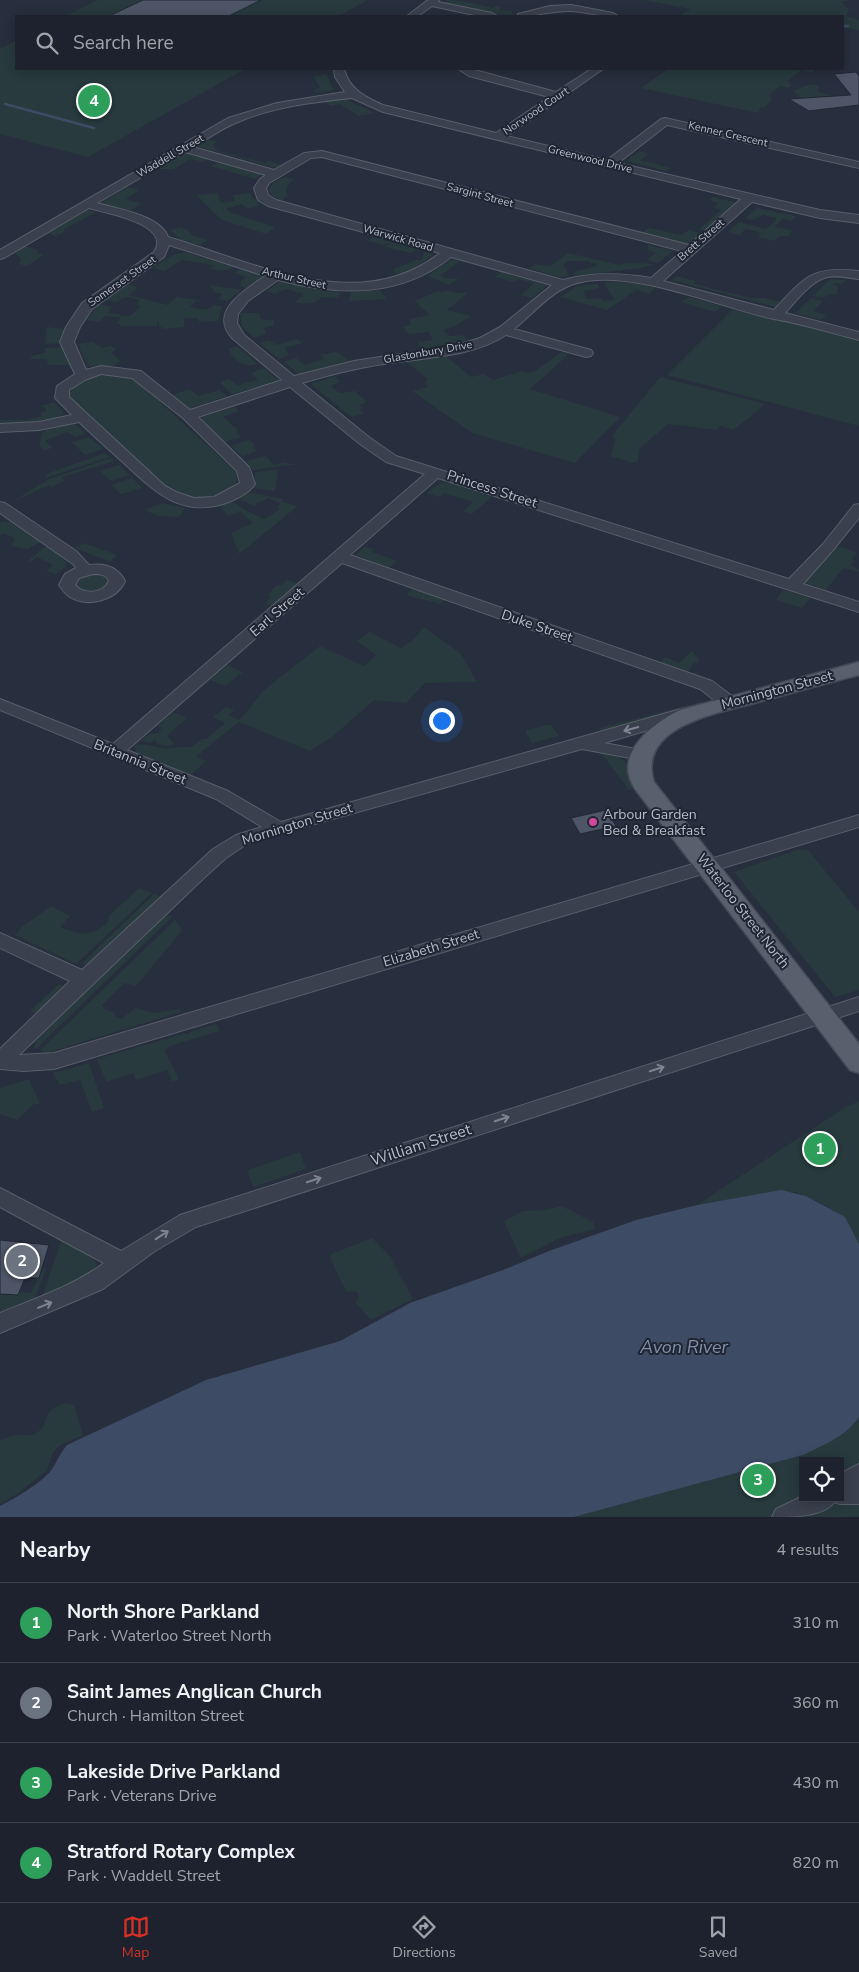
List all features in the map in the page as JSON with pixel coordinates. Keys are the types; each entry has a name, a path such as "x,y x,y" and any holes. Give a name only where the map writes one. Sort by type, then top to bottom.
{"main road":[{"name":"Mornington Street","path":"641,755 660,731 694,711 859,668"},
{"name":"Waterloo Street North","path":"641,755 640,772 643,784 859,1063"}],"street":[{"path":"414,15 433,2 488,15"},
{"path":"526,15 550,9 571,8 608,15"},
{"name":"Greenwood Drive","path":"340,70 342,82 355,94 363,100 387,110 750,198 820,214 859,219"},
{"path":"465,70 472,74 558,96"},
{"name":"Norwood Court","path":"499,136 597,70"},
{"name":"Waddell Street","path":"0,255 232,120 247,114 296,102 355,94"},
{"name":"Kenner Crescent","path":"609,164 666,121 859,165"},
{"path":"184,148 275,174"},
{"name":"Sargint Street","path":"275,174 308,155 322,154 689,249"},
{"name":"Warwick Road","path":"275,174 262,183 260,188 262,197 272,203 564,284"},
{"name":"Brett Street","path":"654,282 689,249 750,198"},
{"name":"Somerset Street","path":"82,374 67,342 79,316 86,306 160,254 165,246 165,240 160,232 148,223 87,204"},
{"name":"Arthur Street","path":"165,240 276,275 314,285 345,288 397,282 418,274 449,252"},
{"path":"776,315 814,279 823,274 859,275"},
{"name":"Princess Street","path":"276,275 242,299 234,308 230,320 234,332 365,441 391,458 859,608"},
{"name":"Glastonbury Drive","path":"188,415 356,364 461,347 485,341 506,331 550,292 564,284 588,279 608,277 654,282 859,336"},
{"path":"506,331 586,353"},
{"path":"101,370 136,374 188,415 244,470 248,484 234,496 210,502 185,502 172,498 81,417 62,398 62,390 71,380 82,374 101,370"},
{"path":"0,428 39,426 81,417"},
{"name":"Earl Street","path":"115,751 437,472"},
{"path":"792,586 859,508"},
{"path":"3,511 80,560 85,570"},
{"name":"Duke Street","path":"340,557 706,686 730,703"},
{"name":"Britannia Street","path":"0,704 222,796 277,828"},
{"name":"Mornington Street","path":"1,1060 84,979 228,846 253,835 277,828 582,744 694,711"},
{"name":"Mornington Street","path":"582,744 641,755"},
{"name":"Elizabeth Street","path":"1,1060 24,1063 54,1061 859,821"},
{"path":"0,940 84,979"},
{"name":"William Street","path":"0,1323 68,1296 96,1282 122,1262 188,1220 859,1004"},
{"path":"0,1197 122,1262"},
{"path":"844,1485 859,1475"},
{"path":"844,1493 859,1493"},
{"path":"785,1517 815,1502"}],"shaded area":[{"path":"98,0 368,0 340,15 67,15"},
{"path":"447,0 463,1 490,7 489,9 499,5 500,10 511,11 514,15 485,13 444,4"},
{"path":"645,0 850,0 841,2 849,10 846,16 859,20 859,30 844,28 844,15 681,15 690,9"},
{"path":"15,42 15,70 243,70 88,157 0,134 0,49"},
{"path":"667,70 801,70 787,81 791,83 791,87 780,86 769,95 771,96 771,101 765,107 761,107 758,113 641,88"},
{"path":"326,74 334,90 317,93 314,90 320,88 314,77"},
{"path":"810,84 820,86 817,89 819,92 834,96 801,98 793,91"},
{"path":"340,97 375,113 359,116 340,104 330,106 323,100"},
{"path":"206,139 218,142 212,145 217,147 214,150 265,163 268,161 283,165 277,168 195,146"},
{"path":"640,151 648,153 641,160 671,168 666,171 626,161"},
{"path":"185,153 208,159 203,162 190,159 174,169 158,169"},
{"path":"219,162 263,174 256,179 210,166"},
{"path":"284,177 294,179 288,185 288,196 281,201 270,194 269,189 274,182"},
{"path":"128,187 140,190 126,199 141,204 129,211 101,203"},
{"path":"218,193 221,203 235,201 233,195 249,193 260,205 249,209 241,204 226,209 232,213 275,227 266,234 222,220 196,195"},
{"path":"713,197 738,203 708,227 706,231 699,229 721,210 714,208 718,203 709,200"},
{"path":"757,208 796,216 791,221 782,219 775,227 792,230 789,236 779,236 774,241 758,237 761,233 746,229 739,235 728,232 739,222 766,229 775,221 776,218 763,215 752,220 745,218"},
{"path":"87,210 96,212 65,229 62,234 56,235 58,237 47,233"},
{"path":"181,227 189,231 191,235 208,240 199,245 180,239 170,230"},
{"path":"649,228 681,235 689,230 703,234 694,242 682,244 642,233"},
{"path":"373,237 418,249 411,253 385,247 389,244 410,249 388,243 384,245 368,241"},
{"path":"648,245 673,251 658,263 647,260 655,253 648,250"},
{"path":"25,246 37,250 37,253 43,255 27,266 19,264 21,258 14,253"},
{"path":"425,251 433,254 412,270 397,275 392,270 416,260 421,260"},
{"path":"187,253 233,267 231,269 216,270 210,269 214,265 182,260 164,271 152,268 175,254"},
{"path":"568,253 620,265 623,263 642,263 654,265 576,276 574,272 597,266 596,263 591,264 589,261 566,261 563,264 569,276 559,277 529,268 535,264 551,266"},
{"path":"452,259 460,261 440,276 451,279 459,278 449,285 427,276"},
{"path":"241,269 263,276 245,288 239,286 240,282 246,277 233,273"},
{"path":"501,272 548,285 532,298 521,295 534,283 518,279 514,282 495,277"},
{"path":"677,276 696,281 694,284 751,298 765,298 781,302 775,307 672,280"},
{"path":"830,279 845,280 846,284 844,281 841,284 834,283 833,285 838,286 837,294 831,294 823,298 813,296"},
{"path":"281,281 323,291 340,292 339,298 322,297 313,302 302,303 295,302 304,294 287,289 275,294 266,291"},
{"path":"604,282 636,283 656,288 649,294 636,290 607,310 560,297 576,287 597,283 600,288 584,291 586,299 602,298 604,301 614,300"},
{"path":"126,284 138,287 129,295 168,305 176,297 205,301 196,301 190,307 197,309 206,309 214,305 222,306 218,321 199,322 198,318 184,318 184,327 165,329 159,326 159,321 156,326 120,326 117,323 124,315 130,316 141,306 136,305 140,300 126,297 116,302 104,300"},
{"path":"212,285 242,290 227,301 219,299 222,294 213,292 215,290 209,287"},
{"path":"380,290 387,299 349,301 351,292"},
{"path":"449,290 455,293 468,293 447,310 471,316 456,326 443,330 450,336 463,335 469,340 422,349 417,342 433,340 429,332 408,334 403,327 411,324 409,319 430,315 414,301 439,291"},
{"path":"688,297 722,306 715,312 681,302"},
{"path":"811,298 823,301 813,311 826,315 821,320 795,313"},
{"path":"99,304 112,307 108,313 122,315 121,317 105,316 99,322 86,320"},
{"path":"733,309 744,310 859,339 859,426 667,375"},
{"path":"240,313 259,313 261,320 274,320 274,325 264,328 266,334 254,338 242,327"},
{"path":"47,327 65,329 62,343 45,344"},
{"path":"297,339 303,343 285,348 289,355 279,359 259,343 270,340 276,345"},
{"path":"93,342 102,348 111,346 116,349 112,353 120,361 114,366 89,366 81,353 79,344"},
{"path":"237,346 258,364 246,365 230,354 231,352 228,349"},
{"path":"62,347 71,365 49,365 46,359 31,359 31,356 45,353 45,348"},
{"path":"334,352 339,353 349,361 298,374 284,362 296,358 305,365 324,359 321,355"},
{"path":"562,352 569,354 530,389 620,417 575,463 472,433 412,391 428,387 426,382 428,379 406,362 446,356 471,377 484,374 493,380 522,371 533,372"},
{"path":"264,368 278,380 232,395 220,382 229,379 238,385 258,380 251,373"},
{"path":"109,373 133,379 142,386 236,471 236,483 221,493 204,498 178,496 169,493 72,402 69,394 74,385 93,375"},
{"path":"336,376 341,382 331,386 340,393 355,391 367,402 359,405 362,408 360,410 365,413 351,417 311,384"},
{"path":"660,377 765,404 733,430 721,426 717,430 668,424 639,449 638,461 633,463 611,456 615,440 612,436"},
{"path":"190,389 198,396 219,390 227,396 188,409 172,395"},
{"path":"54,402 64,413 51,420 34,423 0,424 0,420 27,420 42,416 40,413 45,412 46,409 41,406"},
{"path":"235,407 239,411 223,417 238,430 236,433 242,437 225,442 200,420 200,418"},
{"path":"69,423 76,425 86,434 75,437 67,432 45,441 53,448 44,450 39,445 43,432 49,428"},
{"path":"89,437 103,449 85,455 72,442"},
{"path":"249,440 256,445 252,446 257,451 242,456 231,446"},
{"path":"105,453 110,457 45,478 49,473"},
{"path":"266,456 274,465 286,462 288,464 298,464 253,470 246,461"},
{"path":"111,458 115,461 62,477 65,481 52,487 49,485 10,503 49,479"},
{"path":"119,465 129,475 111,481 100,471"},
{"path":"278,470 275,491 252,488 255,472"},
{"path":"132,478 143,488 121,494 111,485"},
{"path":"441,482 454,484 492,497 472,514 463,511 473,502 444,493 439,497 427,493"},
{"path":"247,492 283,499 282,502 298,506 239,554 231,533 253,523 240,512 228,516 220,506 232,501 264,519 280,509 277,508 280,503 268,498 254,506 239,499"},
{"path":"162,503 185,508 179,517 158,516 144,510"},
{"path":"3,521 17,523 42,541 28,549 10,546 15,539 4,533 0,535 0,523"},
{"path":"84,543 117,555 110,562 75,548"},
{"path":"49,546 59,552 59,555 66,562 66,566 56,574 46,571 53,565 37,557 29,563 28,561 43,548"},
{"path":"365,546 374,550 372,552 397,561 389,568 356,555"},
{"path":"835,547 841,547 858,553 852,558 854,561 851,564 859,569 859,572 843,568 826,590 806,583 811,573"},
{"path":"99,571 113,581 98,594 78,593 71,581 77,576"},
{"path":"287,580 300,584 274,607 266,604 271,590"},
{"path":"414,588 446,599 440,604 406,595"},
{"path":"783,590 810,598 802,608 776,600"},
{"path":"424,627 460,653 477,682 425,683 406,703 374,700 332,737 310,751 239,722 196,757 206,761 191,775 137,754 134,746 138,745 165,748 191,747 202,739 206,739 225,723 213,717 226,707 234,710 229,715 240,720 263,691 320,646 364,666 376,655 357,641 369,632 401,648 413,640"},
{"path":"692,651 700,661 694,663 686,674 658,664 665,657 679,663"},
{"path":"227,665 243,672 225,686 210,680"},
{"path":"704,701 699,705 602,732 599,728"},
{"path":"173,712 187,718 167,736 174,744 171,746 157,744 155,740 150,743 141,741 149,734 158,733 162,728 157,726"},
{"path":"551,725 559,736 532,743 526,731"},
{"path":"601,753 619,757 623,760 626,764 633,789 629,790"},
{"path":"796,850 808,850 859,912 859,990 835,997 734,872"},
{"path":"139,888 152,893 76,964 15,935 23,926 51,906 70,916 60,927 85,934 96,931 108,922 109,916"},
{"path":"154,894 162,897 96,959 89,964 80,965"},
{"path":"166,914 172,917 36,1049 35,1042 43,1033"},
{"path":"175,920 181,927 181,932 136,986 124,983 102,1005 106,1010 115,1013 115,1017 121,1019 136,1008 154,1013 180,1009 181,1012 49,1052 40,1050"},
{"path":"59,984 63,986 60,992 37,1014 30,1011"},
{"path":"216,1024 220,1031 173,1045 164,1050 179,1079 172,1082 167,1070 136,1080 133,1073 106,1082 97,1059 183,1034 190,1034 190,1032"},
{"path":"89,1063 104,1108 92,1112 80,1080 60,1085 53,1073"},
{"path":"29,1079 40,1104 34,1104 17,1120 0,1114 0,1088"},
{"path":"859,1101 859,1244 827,1206 796,1192 697,1205 844,1108"},
{"path":"300,1152 306,1169 254,1187 248,1170"},
{"path":"562,1206 593,1222 595,1229 560,1238 521,1258 504,1221 523,1211 545,1210"},
{"path":"372,1238 389,1255 413,1299 371,1320 356,1303 359,1295 356,1291 346,1292 329,1255"},
{"path":"62,1239 86,1252 97,1265 94,1272 44,1296 43,1294"},
{"path":"43,1268 46,1269 35,1299 0,1313 0,1290 31,1293"},
{"path":"67,1403 74,1405 83,1435 60,1445 53,1452 47,1470 19,1493 0,1504 0,1441 15,1435 35,1434 42,1428 49,1412"},
{"path":"859,1417 859,1517 574,1517 803,1455 854,1425"}],"water":[{"name":"Avon River","path":"781,1190 806,1196 845,1217 859,1244 859,1417 841,1435 803,1455 574,1517 0,1517 0,1506 45,1477 67,1445 206,1380 340,1341 410,1303 636,1220 697,1205"}],"building":[{"path":"143,0 261,0 231,15 111,15"},
{"path":"856,72 859,76 859,105 809,111 789,99 851,95 834,74"},
{"name":"Arbour Garden Bed & Breakfast","path":"606,810 616,826 580,834 571,818"},
{"path":"0,1240 49,1245 39,1278 25,1278 18,1295 0,1294"}],"waterway":[{"path":"5,104 94,128"}],"place":[{"name":"Stratford Rotary Complex","path":"94,101"},
{"name":"Arbour Garden Bed & Breakfast","path":"593,822"},
{"name":"North Shore Parkland","path":"820,1149"},
{"name":"Saint James Anglican Church","path":"22,1261"},
{"name":"Lakeside Drive Parkland","path":"758,1480"}]}
